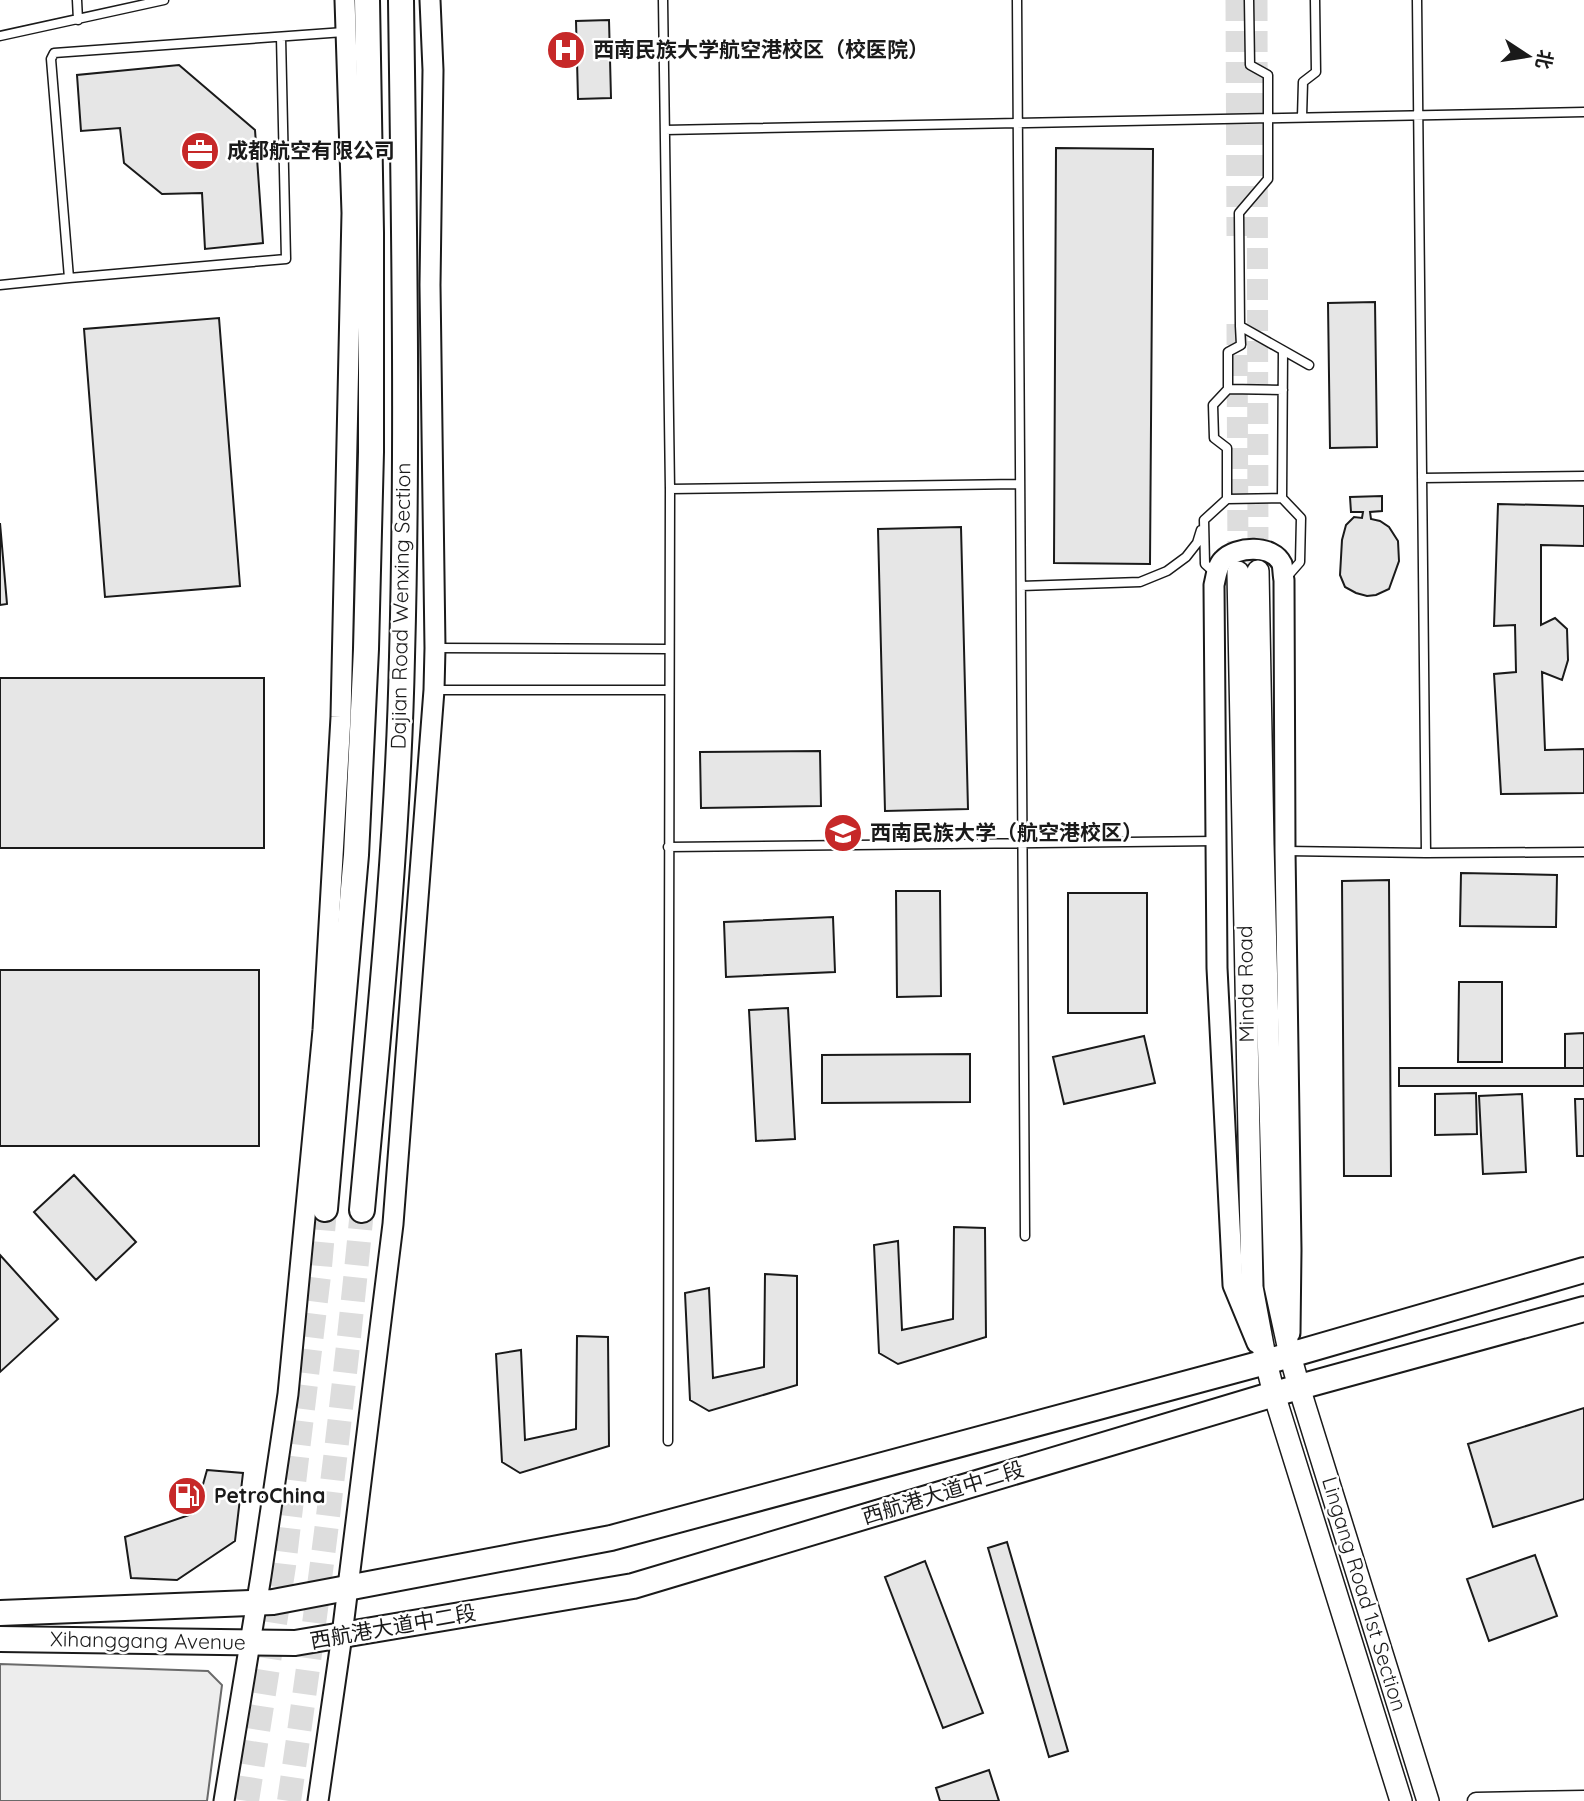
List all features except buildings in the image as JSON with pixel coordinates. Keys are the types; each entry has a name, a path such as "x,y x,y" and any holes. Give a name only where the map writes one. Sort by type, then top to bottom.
{"main road":[{"name":"Dajian Road Wenxing Section","path":"325,1209 356,855 366,649 371,452 367,0"},
{"name":"Dajian Road Wenxing Section","path":"362,1210 391,896 402,659 405,299 401,0"},
{"name":"Minda Road","path":"1274,1394 1252,1287 1248,572 1263,845 1275,1286 1299,1387"},
{"path":"0,1613 273,1602 611,1538 1266,1362 1584,1270"},
{"name":"西航港大道中二段","path":"295,1643 633,1586 1274,1394 1584,1309"},
{"name":"Lingang Road 1st Section","path":"1299,1387 1428,1801"},
{"name":"Lingang Road 1st Section","path":"1274,1394 1401,1801"},
{"name":"Xihanggang Avenue","path":"0,1639 295,1643"}],"street":[{"path":"224,1801 288,1394 321,1044 340,730 352,213 345,0"},
{"path":"318,1801 342,1635 393,1224 433,690 435,648 430,285 433,70 430,0"},
{"path":"1266,1362 1233,1285 1217,968 1214,585 1222,561 1230,554 1254,549 1276,556 1282,564 1284,580 1290,1355"},
{"path":"1476,1801 1584,1799"}],"lane":[{"path":"77,0 78,20"},
{"path":"0,36 164,0"},
{"path":"663,0 670,489 668,1441"},
{"path":"1017,0 1025,1236"},
{"path":"1227,499 1227,448 1214,438 1213,405 1228,389 1228,352 1241,345 1240,213 1268,179 1268,75 1250,65 1249,0"},
{"path":"1302,117 1303,82 1316,72 1315,0"},
{"path":"1417,0 1426,853"},
{"path":"69,278 51,59 54,53 347,32"},
{"path":"0,285 286,259 281,37"},
{"path":"665,130 1584,112"},
{"path":"1240,327 1309,366"},
{"path":"1283,351 1282,498 1301,518 1300,562 1284,580"},
{"path":"1228,389 1283,390"},
{"path":"1422,478 1584,477"},
{"path":"670,489 1020,484"},
{"path":"1021,586 1139,582 1167,571 1186,557 1197,543 1204,520 1227,499 1282,498"},
{"path":"1204,520 1205,564 1216,574"},
{"path":"435,648 669,649"},
{"path":"433,690 669,690"},
{"path":"668,847 1216,841"},
{"path":"1285,851 1584,852"}],"shaded area":[{"path":"0,1664 208,1671 222,1685 207,1801 0,1801"}],"tunnel":[{"path":"1236,0 1237,236"},
{"path":"1257,0 1258,569"},
{"path":"1237,324 1238,568"},
{"path":"247,1801 284,1566 325,1209"},
{"path":"289,1801 329,1506 362,1210"}],"place":[{"name":"西南民族大学航空港校区（校医院）","path":"566,50"},
{"name":"成都航空有限公司","path":"200,151"},
{"name":"西南民族大学（航空港校区）","path":"843,833"},
{"name":"PetroChina","path":"187,1496"}]}
